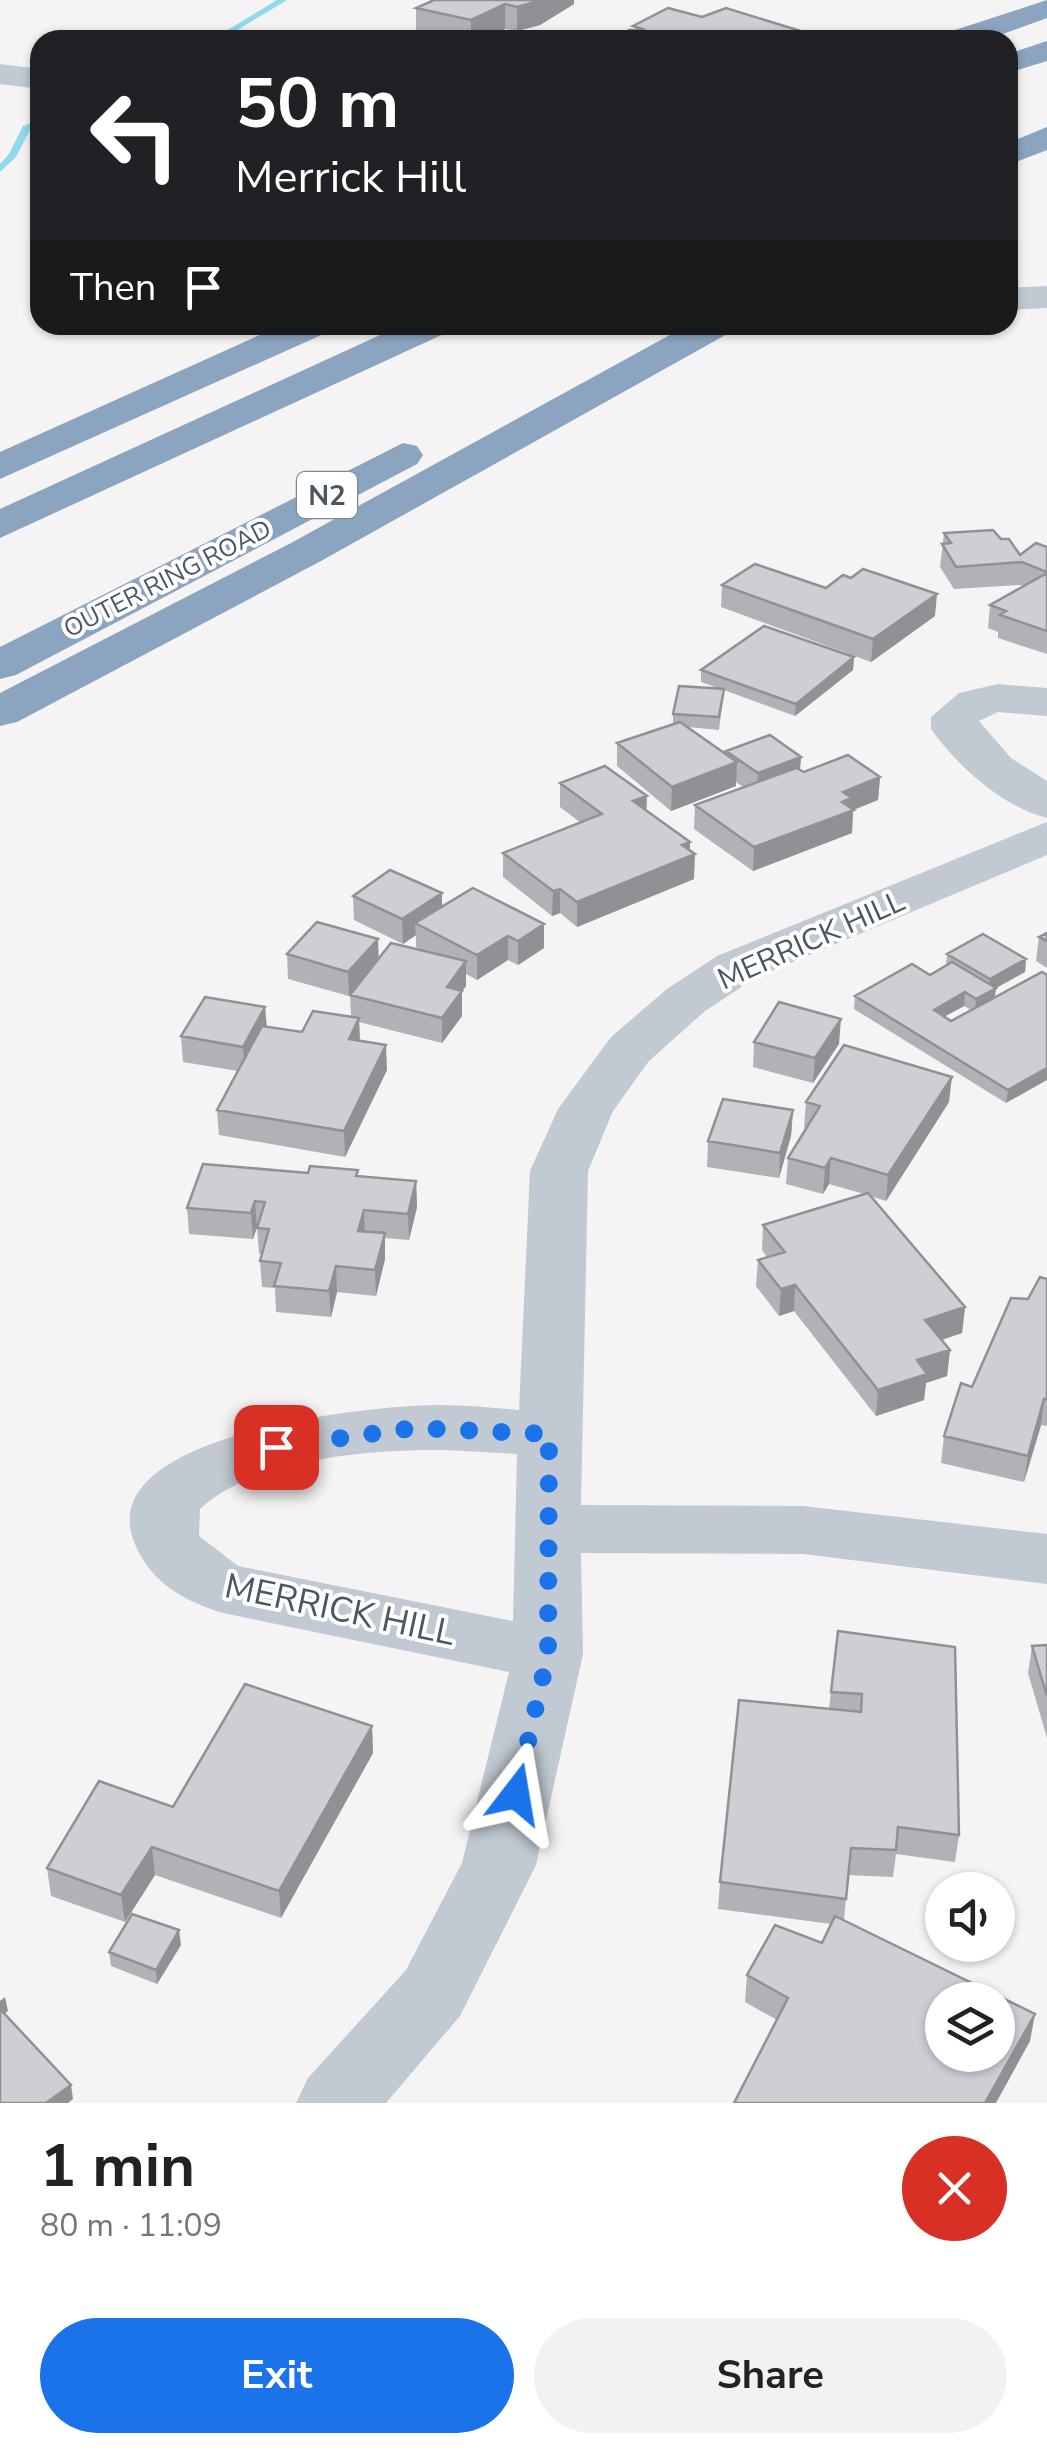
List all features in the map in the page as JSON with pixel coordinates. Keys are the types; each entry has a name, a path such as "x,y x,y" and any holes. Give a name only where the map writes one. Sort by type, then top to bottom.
{"highway":[{"path":"985,30 1047,8"},
{"path":"1018,60 1047,50"},
{"path":"1018,150 1047,137"},
{"path":"0,466 292,335"},
{"path":"0,502 361,335"},
{"path":"0,525 411,335"},
{"name":"OUTER RING ROAD","path":"0,665 635,335"},
{"path":"0,684 636,335"},
{"path":"0,712 306,552 698,335"}],"street":[{"path":"0,74 30,78"},
{"path":"1018,298 1047,297"},
{"path":"1047,702 1004,697 978,700 955,717 955,729 994,768 1047,803"},
{"name":"MERRICK HILL","path":"336,2103 433,1993 499,1865 548,1654 549,1434 559,1171 586,1109 630,1049 686,1000 736,967 960,878 1047,837"},
{"name":"MERRICK HILL","path":"548,1654 223,1588 200,1577 175,1556 164,1534 162,1514 184,1482 276,1447 414,1428 549,1434"},
{"path":"547,1529 803,1530 1047,1560"}],"building":[{"path":"434,0 541,0 517,7 505,4 471,20 416,8"},
{"path":"668,8 702,17 726,8 798,30 645,30 633,26"},
{"path":"993,530 1001,539 1009,539 1020,555 1036,543 1047,547 1047,572 1022,562 956,567 942,544 951,543 944,533"},
{"path":"755,564 826,588 843,575 851,578 863,569 937,594 873,639 722,585"},
{"path":"1047,573 1047,631 1000,615 1006,611 990,605"},
{"path":"764,626 854,657 796,704 701,670"},
{"path":"679,686 724,689 719,717 673,714"},
{"path":"680,722 737,762 672,787 617,743"},
{"path":"770,735 801,757 758,773 726,751"},
{"path":"848,755 880,777 843,792 852,798 842,802 854,810 754,847 695,805 796,768 804,772"},
{"path":"605,766 647,796 633,801 690,842 682,845 695,854 577,902 560,889 553,891 503,853 602,814 560,783"},
{"path":"390,870 442,893 402,919 353,896"},
{"path":"473,888 544,924 518,941 508,936 477,955 415,923"},
{"path":"317,922 378,939 348,972 287,954"},
{"path":"983,934 1026,959 990,979 947,954"},
{"path":"391,943 466,961 447,987 462,991 442,1018 350,995"},
{"path":"952,962 996,988 976,999 965,992 934,1010 951,1021 1042,972 1047,975 1047,1068 1008,1090 855,996 912,964 930,975"},
{"path":"205,997 265,1007 243,1047 181,1036"},
{"path":"779,1002 841,1019 815,1058 754,1042"},
{"path":"313,1011 359,1018 349,1039 386,1045 344,1131 217,1110 262,1026 302,1032"},
{"path":"844,1045 952,1077 888,1175 831,1158 825,1168 788,1158 820,1106 806,1102"},
{"path":"723,1099 793,1110 780,1153 708,1141"},
{"path":"203,1164 308,1173 310,1166 358,1170 356,1176 416,1181 408,1214 364,1210 358,1231 385,1233 375,1270 336,1266 329,1291 274,1286 281,1263 260,1261 269,1229 257,1228 265,1202 255,1201 251,1213 187,1208"},
{"path":"868,1193 965,1307 925,1320 950,1350 917,1360 927,1374 878,1390 795,1285 781,1289 758,1260 785,1252 763,1225"},
{"path":"1040,1277 1047,1279 1047,1399 1028,1456 944,1436 961,1383 972,1387 1011,1298 1028,1299"},
{"path":"838,1631 955,1647 959,1835 898,1827 896,1850 851,1848 846,1899 720,1882 739,1700 861,1712 862,1694 831,1692"},
{"path":"1047,1645 1047,1696 1032,1646"},
{"path":"245,1684 372,1726 279,1891 152,1847 121,1895 47,1868 99,1781 173,1807"},
{"path":"132,1914 179,1930 156,1970 109,1952"},
{"path":"835,1916 970,1982 925,1982 925,2072 1002,2072 985,2103 734,2103 788,1998 747,1975 775,1925 822,1943"},
{"path":"1015,2004 1035,2014 1015,2050"},
{"path":"0,2009 71,2085 46,2103 0,2103"}],"waterway":[{"path":"232,30 283,0"},
{"path":"0,169 30,127"}],"route":[{"path":"276,1447 414,1428 549,1434 548,1654 516,1794"}]}
